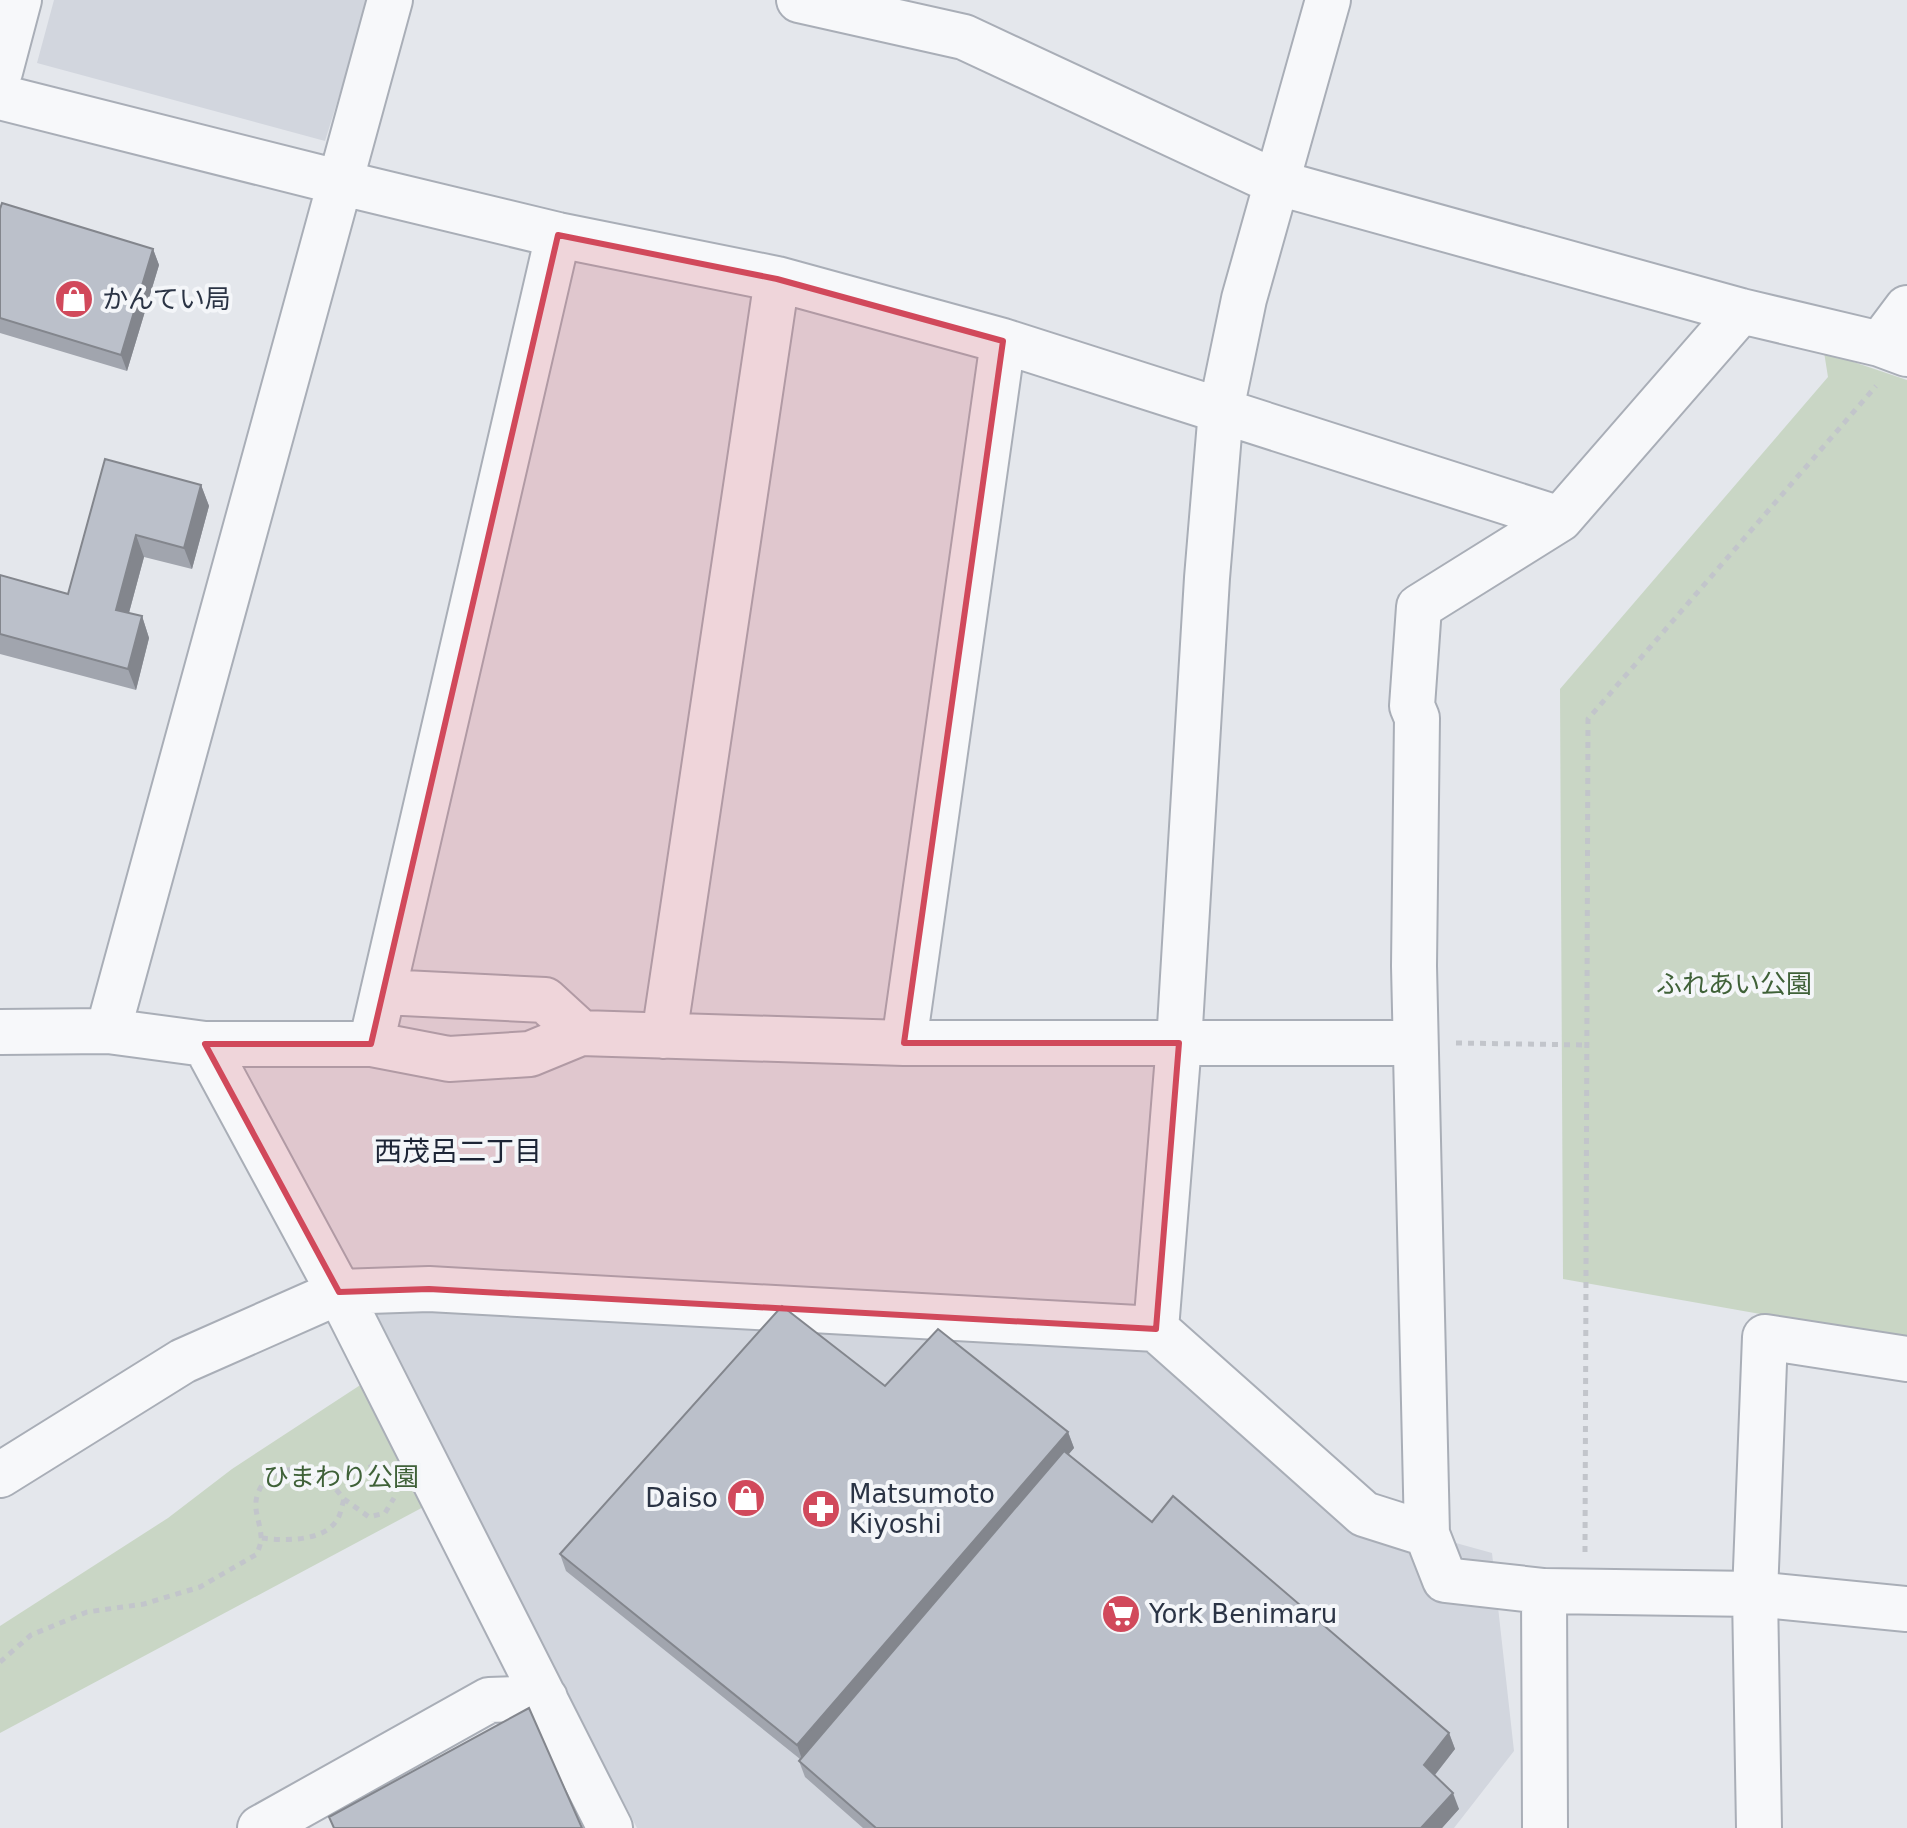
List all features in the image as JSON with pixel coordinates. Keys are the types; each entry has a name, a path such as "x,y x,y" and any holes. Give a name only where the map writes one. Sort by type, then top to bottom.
{"street":[{"path":"0,72 19,0"},
{"path":"108,1031 390,0"},
{"path":"799,0 964,37 1275,182 1741,311 1889,360 1907,308"},
{"path":"1156,1329 1179,1043 1207,578 1221,410 1244,299 1328,0"},
{"path":"0,97 558,235 777,279 1003,341 1560,519"},
{"path":"371,1044 558,235"},
{"path":"664,1036 777,279"},
{"path":"1741,311 1560,519 1419,607 1412,706 1417,718 1415,1043 1427,1534 1445,1580 1544,1591 1755,1594 1907,1609"},
{"path":"904,1043 1003,341"},
{"path":"383,992 545,1000 581,1033"},
{"path":"0,1032 108,1031 205,1044 371,1044 449,1059 530,1054 581,1033 904,1043 1415,1043"},
{"path":"205,1044 339,1292 610,1828"},
{"path":"0,1475 183,1361 339,1292 429,1289 1156,1329 1364,1514 1427,1534"},
{"path":"1759,1828 1755,1594 1765,1337 1907,1359"},
{"path":"1544,1591 1545,1828"},
{"path":"260,1828 489,1700 545,1698"}],"path":[{"path":"1585,1560 1588,719 1889,360"},
{"path":"1415,1043 1587,1045"},
{"path":"0,1662 31,1635 87,1612 144,1604 200,1587 257,1554 262,1538 256,1503 266,1480 281,1471 360,1472 414,1441"},
{"path":"321,1470 344,1499 369,1517 385,1513 396,1492"},
{"path":"262,1538 291,1540 322,1532 339,1517 344,1499"}],"highlighted area":[{"path":"558,235 777,279 1003,341 904,1043 1179,1043 1156,1329 429,1289 339,1292 205,1044 371,1044"}],"shaded area":[{"path":"54,0 369,0 325,141 37,63"},
{"path":"363,1304 1149,1350 1362,1517 1492,1553 1514,1751 1454,1828 637,1828"}],"green space":[{"name":"ふれあい公園","path":"1824,352 1907,380 1907,1340 1563,1279 1560,689 1828,377"},
{"name":"ひまわり公園","path":"368,1380 429,1504 0,1733 0,1626 168,1518 232,1469"}],"building":[{"name":"かんてい局","path":"2,203 153,249 121,355 0,318"},
{"path":"105,459 201,485 184,548 136,535 116,610 142,616 128,669 0,634 0,575 68,594"},
{"name":"Matsumoto Kiyoshi","path":"782,1306 885,1386 938,1329 1068,1432 797,1745 560,1554"},
{"name":"York Benimaru","path":"1064,1451 1152,1522 1173,1496 1449,1733 1424,1765 1453,1793 1421,1828 876,1828 799,1761"},
{"path":"529,1708 582,1828 334,1828 329,1817"}],"place":[{"name":"かんてい局","path":"74,299"},
{"name":"Daiso","path":"746,1498"},
{"name":"Matsumoto Kiyoshi","path":"821,1509"},
{"name":"York Benimaru","path":"1121,1614"}],"district":[{"name":"西茂呂二丁目","path":"458,1151"}]}
